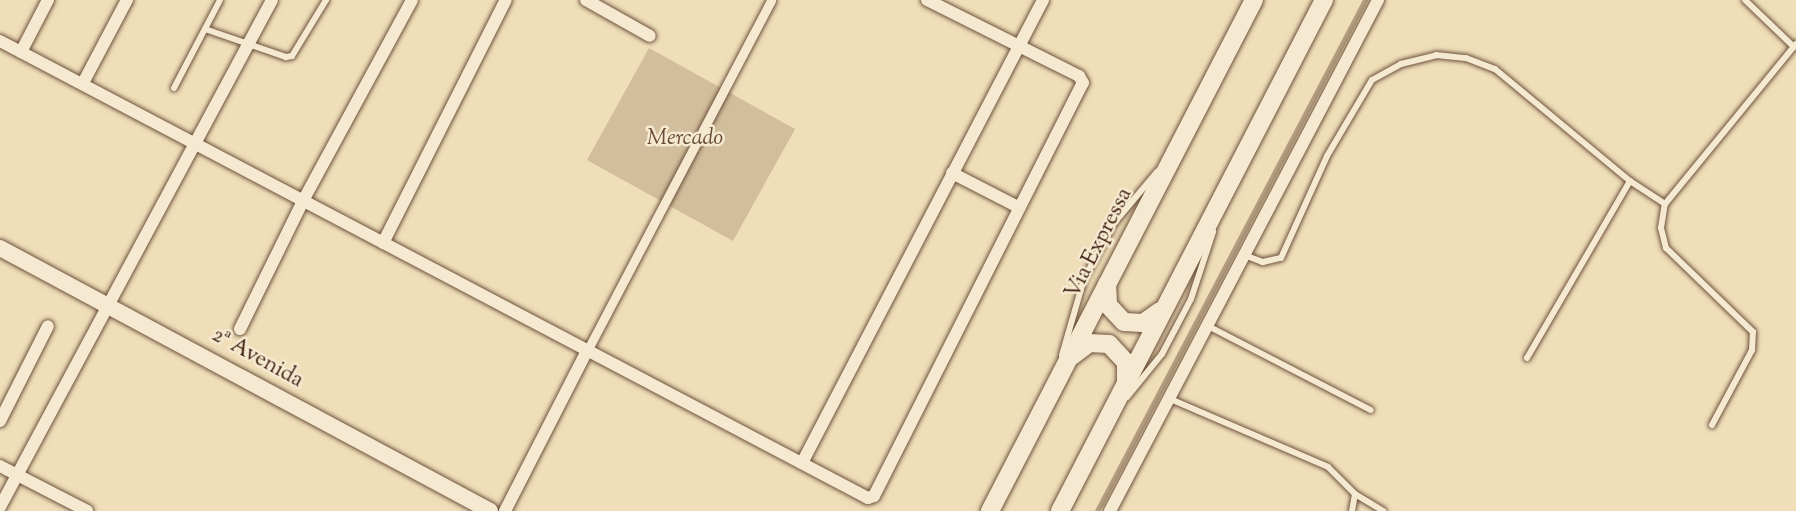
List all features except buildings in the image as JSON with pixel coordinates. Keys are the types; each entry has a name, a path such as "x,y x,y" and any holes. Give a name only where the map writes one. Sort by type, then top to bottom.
{"main road":[{"name":"Via Expressa","path":"990,511 1069,359 1109,276 1254,0"},
{"path":"1060,511 1324,0"},
{"path":"1109,276 1108,305 1124,322 1148,322 1165,304"},
{"path":"1069,359 1089,343 1114,346 1126,362 1125,387"}],"street":[{"path":"21,52 48,0"},
{"path":"83,83 127,0"},
{"path":"0,507 272,0"},
{"path":"240,329 304,199 412,0"},
{"path":"383,243 506,0"},
{"path":"586,0 650,36"},
{"path":"505,511 771,0"},
{"path":"0,41 196,141 383,243 868,498 874,495 1083,83 1079,76 1017,48 927,0"},
{"path":"802,464 1043,0"},
{"path":"1110,511 1168,398 1247,256 1378,0"},
{"path":"952,173 1020,208"},
{"name":"2ª Avenida","path":"0,248 108,303 490,511"},
{"path":"0,421 48,326"},
{"path":"0,466 87,511"}],"lane":[{"path":"174,88 220,0"},
{"path":"205,29 247,45 292,56 326,0"},
{"path":"1712,425 1752,350 1753,332 1666,248 1661,228 1665,204 1795,45 1745,0"},
{"path":"1247,256 1263,262 1281,258 1327,156 1372,80 1401,64 1436,55 1466,58 1495,69 1630,181 1665,204"},
{"path":"1050,396 1084,279 1114,223 1176,148"},
{"path":"1527,357 1630,181"},
{"path":"1105,426 1162,354 1191,299 1229,182"},
{"path":"1208,326 1371,410"},
{"path":"1168,398 1328,467 1355,494 1383,511"},
{"path":"1352,511 1355,494"}],"green space":[{"name":"Mercado","path":"649,48 795,129 733,241 587,160"}],"waterway":[{"path":"1097,511 1365,0"}]}
